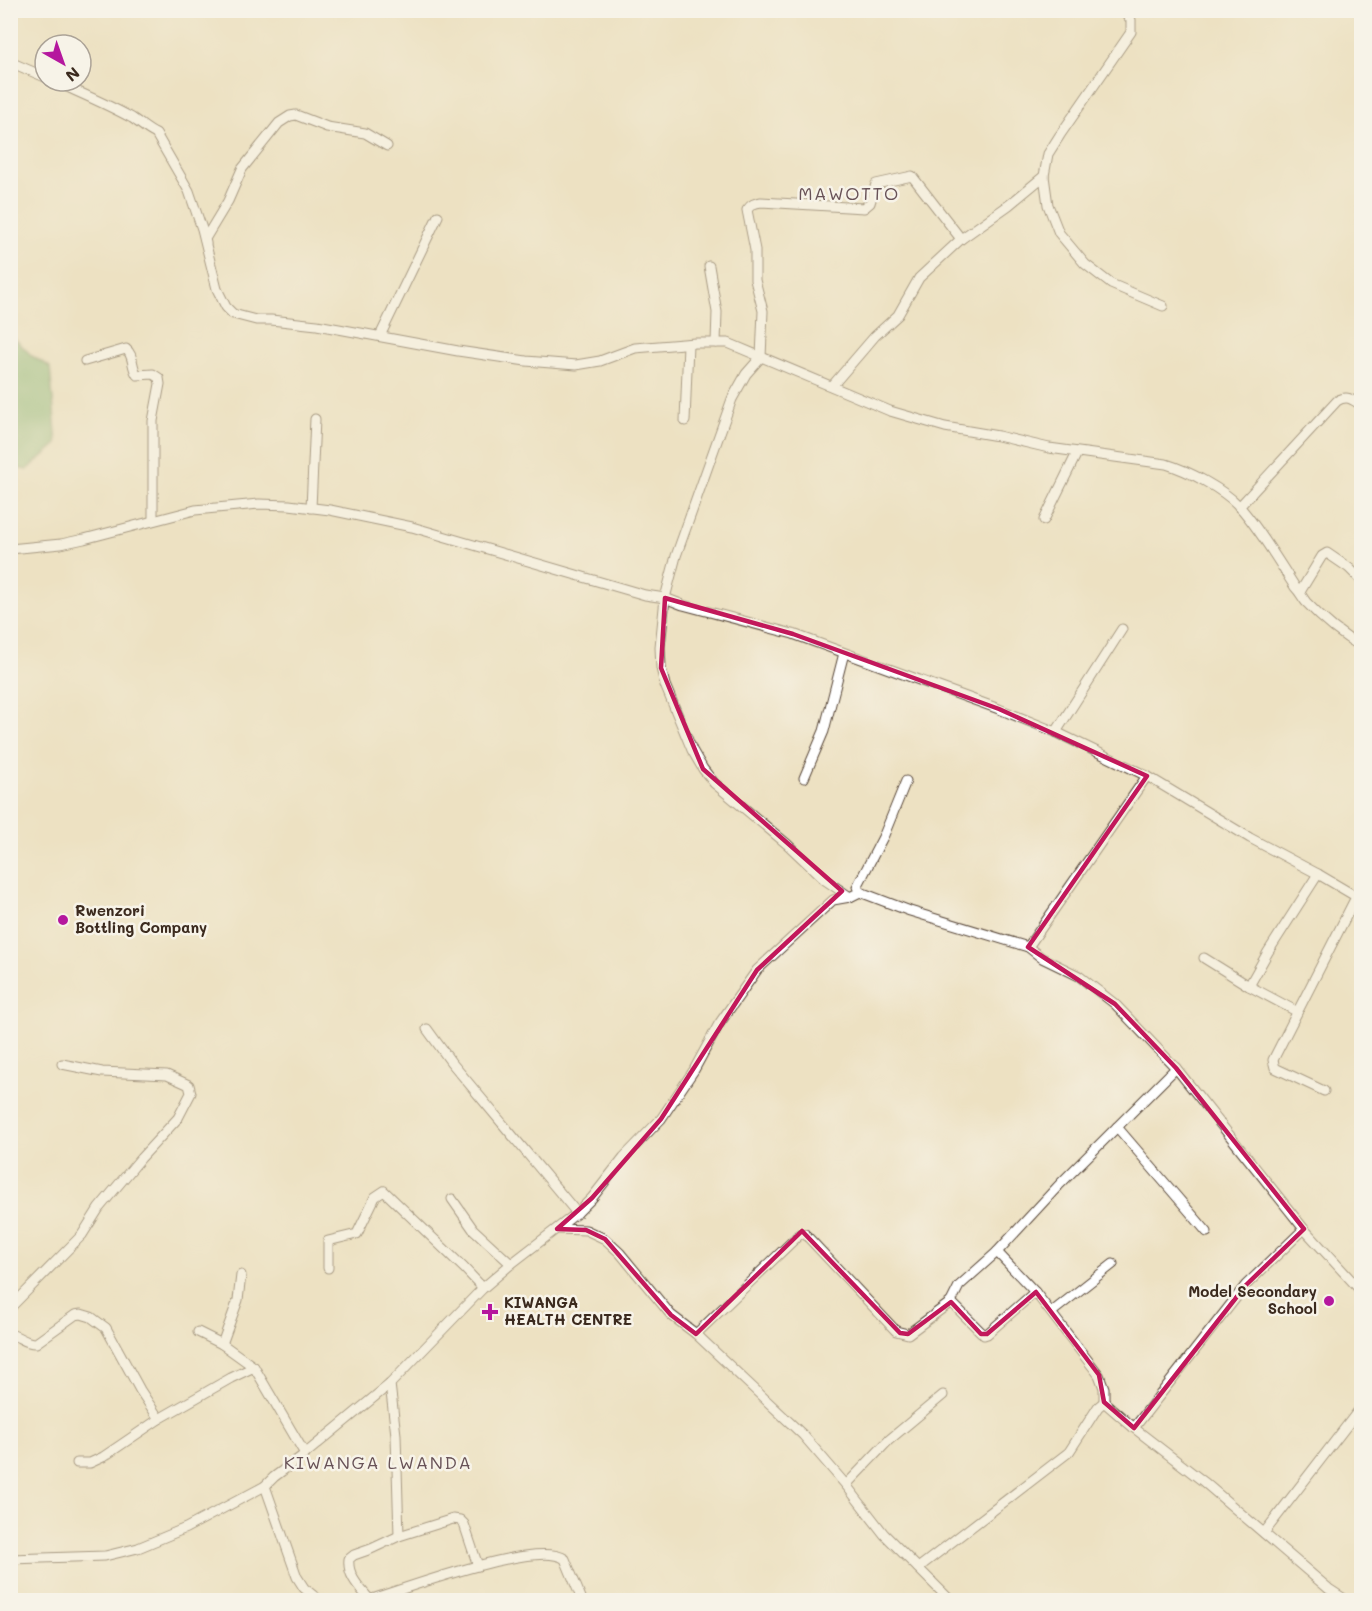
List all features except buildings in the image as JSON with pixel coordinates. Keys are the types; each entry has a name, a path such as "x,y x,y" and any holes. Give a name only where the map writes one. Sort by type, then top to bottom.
{"street":[{"path":"1123,10 1131,20 1131,32 1048,154 1044,176 1048,204 1059,233 1085,264 1111,284 1163,306"},
{"path":"10,62 33,72"},
{"path":"81,93 102,102 156,134 189,191 202,229 217,289 226,307 233,314 256,320 317,325 458,351 526,361 576,365 616,356 635,348 728,343 890,411 945,427 1048,448 1177,467 1210,485 1239,507 1304,600 1334,630 1362,647"},
{"path":"206,248 205,239 228,201 242,169 279,123 290,116 296,115 327,127 365,133 387,146"},
{"path":"850,897 825,880 787,844 726,795 703,770 674,707 661,669 660,647 665,598 676,556 732,399 746,374 762,357 763,311 755,280 754,250 747,210 754,203 786,203 859,209 868,206 876,184 912,176 962,239"},
{"path":"832,386 876,336 898,315 919,278 962,239 1044,176"},
{"path":"380,336 438,216"},
{"path":"709,266 717,312 716,343"},
{"path":"685,421 688,344"},
{"path":"86,361 126,349 132,356 137,375 153,374 159,378 160,384 153,421 153,520"},
{"path":"1239,507 1343,397 1349,397 1362,405"},
{"path":"311,508 315,419"},
{"path":"1044,520 1077,453"},
{"path":"10,549 61,544 195,510 230,505 260,504 341,512 412,527 645,595 665,598 683,605 793,634 1056,732 1147,776 1250,838 1359,898 1296,1011 1273,1060 1273,1064 1280,1071 1324,1091"},
{"path":"1300,592 1322,556 1327,553 1349,568 1362,581"},
{"path":"1056,732 1122,629"},
{"path":"804,778 824,731 844,653"},
{"path":"1028,947 1147,776"},
{"path":"906,781 884,835 857,887 860,892 910,911 1028,947 1042,958 1079,976 1115,1004 1176,1068 1304,1229 1362,1292"},
{"path":"1249,986 1318,874"},
{"path":"10,1559 105,1556 138,1548 194,1524 265,1486 390,1384 483,1288 577,1213 592,1198 624,1157 661,1119 694,1070 719,1024 757,970 833,900 850,897 860,892"},
{"path":"1204,958 1296,1011"},
{"path":"427,1029 451,1062 577,1213"},
{"path":"10,1308 82,1235 99,1208 178,1119 191,1093 189,1086 167,1075 102,1072 62,1064"},
{"path":"696,1334 800,1234 805,1234 896,1331 908,1334 951,1302 959,1286 997,1252 1176,1068"},
{"path":"1118,1127 1207,1232"},
{"path":"328,1268 328,1241 357,1234 375,1197 384,1191 483,1288"},
{"path":"452,1199 473,1229 511,1264"},
{"path":"557,1229 586,1230 605,1239 620,1253 671,1315 696,1334 803,1435 884,1534 950,1600"},
{"path":"1134,1428 1246,1285 1304,1229"},
{"path":"997,1252 1052,1312 1099,1375 1104,1388 1104,1402 1204,1482 1329,1589 1346,1600"},
{"path":"1052,1312 1113,1264"},
{"path":"222,1344 238,1300 241,1275"},
{"path":"1353,1282 1362,1275"},
{"path":"951,1302 984,1335 1035,1292"},
{"path":"10,1334 19,1336 27,1342 36,1343 75,1315 81,1314 96,1319 106,1328 140,1390 159,1419"},
{"path":"198,1332 222,1344 254,1367 305,1454"},
{"path":"77,1463 90,1463 103,1457 159,1419 254,1367"},
{"path":"390,1384 396,1436 399,1536"},
{"path":"846,1485 889,1440 943,1395"},
{"path":"918,1568 1069,1452 1098,1407 1104,1402"},
{"path":"1264,1533 1362,1406"},
{"path":"265,1486 297,1576 304,1588 319,1600"},
{"path":"477,1566 464,1524 460,1520 453,1519 399,1536 349,1559 349,1570 355,1582 370,1600 477,1566 540,1554 560,1555 566,1559 582,1600"}],"highlighted area":[{"path":"665,598 793,634 999,709 1147,776 1028,947 1115,1004 1176,1068 1304,1229 1246,1285 1134,1428 1104,1402 1099,1375 1036,1292 987,1334 981,1334 951,1302 908,1334 900,1333 802,1231 696,1334 671,1315 605,1239 586,1230 557,1229 592,1198 661,1119 757,970 842,891 703,769 661,668"}],"green space":[{"path":"11,335 32,356 50,367 57,444 27,470 11,467"}],"place":[{"name":"Rwenzori Bottling Company","path":"63,920"},
{"name":"Model Secondary School","path":"1329,1301"},
{"name":"KIWANGA HEALTH CENTRE","path":"490,1312"}],"district":[{"name":"MAWOTTO","path":"849,194"},
{"name":"KIWANGA LWANDA","path":"378,1463"}]}
